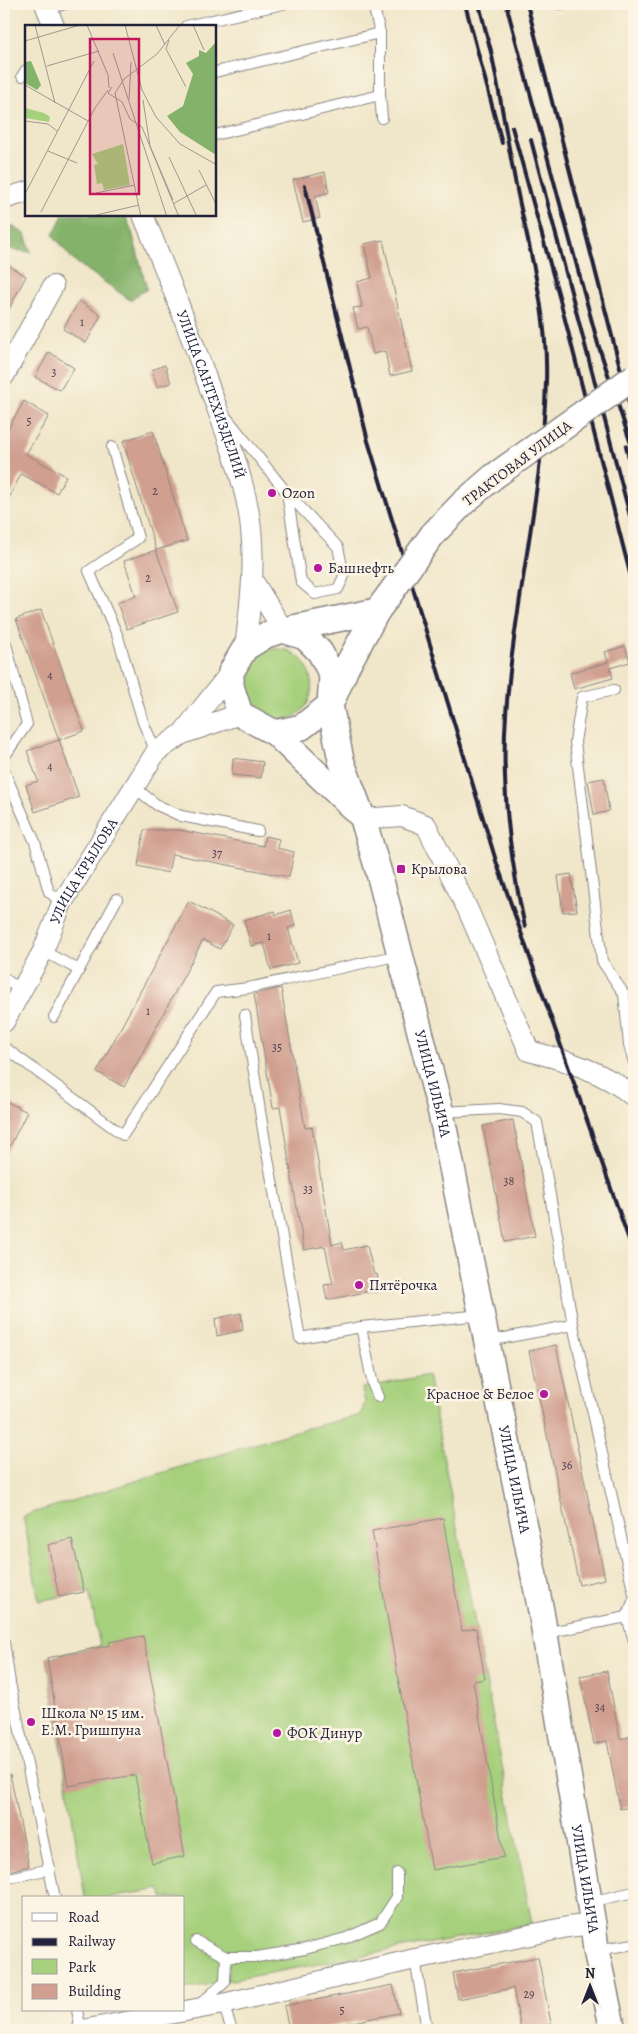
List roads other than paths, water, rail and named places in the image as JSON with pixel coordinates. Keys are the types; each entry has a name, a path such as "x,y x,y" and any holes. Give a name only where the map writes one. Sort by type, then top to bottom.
{"street":[{"path":"4,199 25,192"},
{"name":"УЛИЦА САНТЕХИЗДЕЛИЙ","path":"143,216 180,306 216,404 238,467 248,508 254,581 246,648"},
{"path":"4,376 53,286"},
{"name":"ТРАКТОВАЯ УЛИЦА","path":"330,705 347,666 383,603 434,534 462,503 493,477 634,377"},
{"name":"УЛИЦА САНТЕХИЗДЕЛИЙ","path":"254,581 283,630"},
{"path":"182,734 231,672 246,648 266,635 383,603"},
{"path":"275,733 302,727 330,705 332,675 320,652 305,637 283,630"},
{"path":"231,672 231,686 240,714 275,733 364,819 402,816 426,825 468,910 529,1051 587,1069 605,1077 634,1097"},
{"name":"УЛИЦА ИЛЬИЧА","path":"330,705 341,760 364,819 441,1112 545,1633 596,1950 613,2030"},
{"path":"182,734 240,714"},
{"name":"УЛИЦА КРЫЛОВА","path":"4,1022 43,951 62,903 156,752 182,734"},
{"path":"185,2012 415,1959 568,1928 591,1913"},
{"path":"81,2030 183,2012"}],"lane":[{"path":"190,25 283,4"},
{"path":"373,4 380,33 382,118"},
{"path":"216,72 380,33"},
{"path":"216,135 380,95"},
{"path":"216,404 287,493 338,547 344,576 338,589 315,594 301,582 287,493"},
{"path":"112,446 138,538 90,571 118,636 143,722 156,752"},
{"path":"4,757 27,724 6,644"},
{"path":"614,690 582,697 575,742 602,961 624,994 629,1045 634,1063"},
{"path":"4,771 35,842 49,892 62,903"},
{"path":"135,788 157,806 181,816 258,831"},
{"path":"54,1017 117,899"},
{"path":"43,951 79,970"},
{"path":"4,1047 123,1135 216,992 248,988 400,955"},
{"path":"4,978 20,990"},
{"path":"245,1015 262,1130 300,1338 362,1327 481,1315"},
{"path":"441,1112 499,1109 522,1112 537,1122 573,1325 634,1594"},
{"path":"487,1341 573,1325"},
{"path":"362,1327 373,1385 378,1397"},
{"path":"634,1599 627,1617 634,1641"},
{"path":"545,1633 627,1617"},
{"path":"4,1642 10,1683 55,1896"},
{"path":"4,1879 50,1869"},
{"path":"196,1942 226,1957 258,1957 305,1949 346,1938 380,1923 397,1897 397,1873"},
{"path":"591,1913 634,1892"},
{"path":"596,1950 634,1944"},
{"path":"194,2010 225,1982 226,1957"},
{"path":"415,1959 427,2030"},
{"path":"223,2004 232,2030"},
{"path":"77,2012 81,2030"}],"railway":[{"path":"465,4 502,143"},
{"path":"479,4 491,52"},
{"path":"506,4 598,344 634,453"},
{"path":"527,4 634,422"},
{"path":"490,47 539,295 546,359 544,423 540,465 515,630 505,740 508,821 515,875 525,927"},
{"path":"512,127 560,300 634,589"},
{"path":"531,140 634,531"},
{"path":"305,186 368,441 497,864 634,1254"},
{"path":"626,446 634,477"}],"place":[{"name":"Ozon","path":"272,493"},
{"name":"Башнефть","path":"318,568"},
{"name":"Крылова","path":"401,869"},
{"name":"Пятёрочка","path":"359,1285"},
{"name":"Красное & Белое","path":"544,1394"},
{"name":"Школа № 15 им. Е.М. Гришпуна","path":"31,1722"},
{"name":"ФОК Динур","path":"277,1733"}]}
